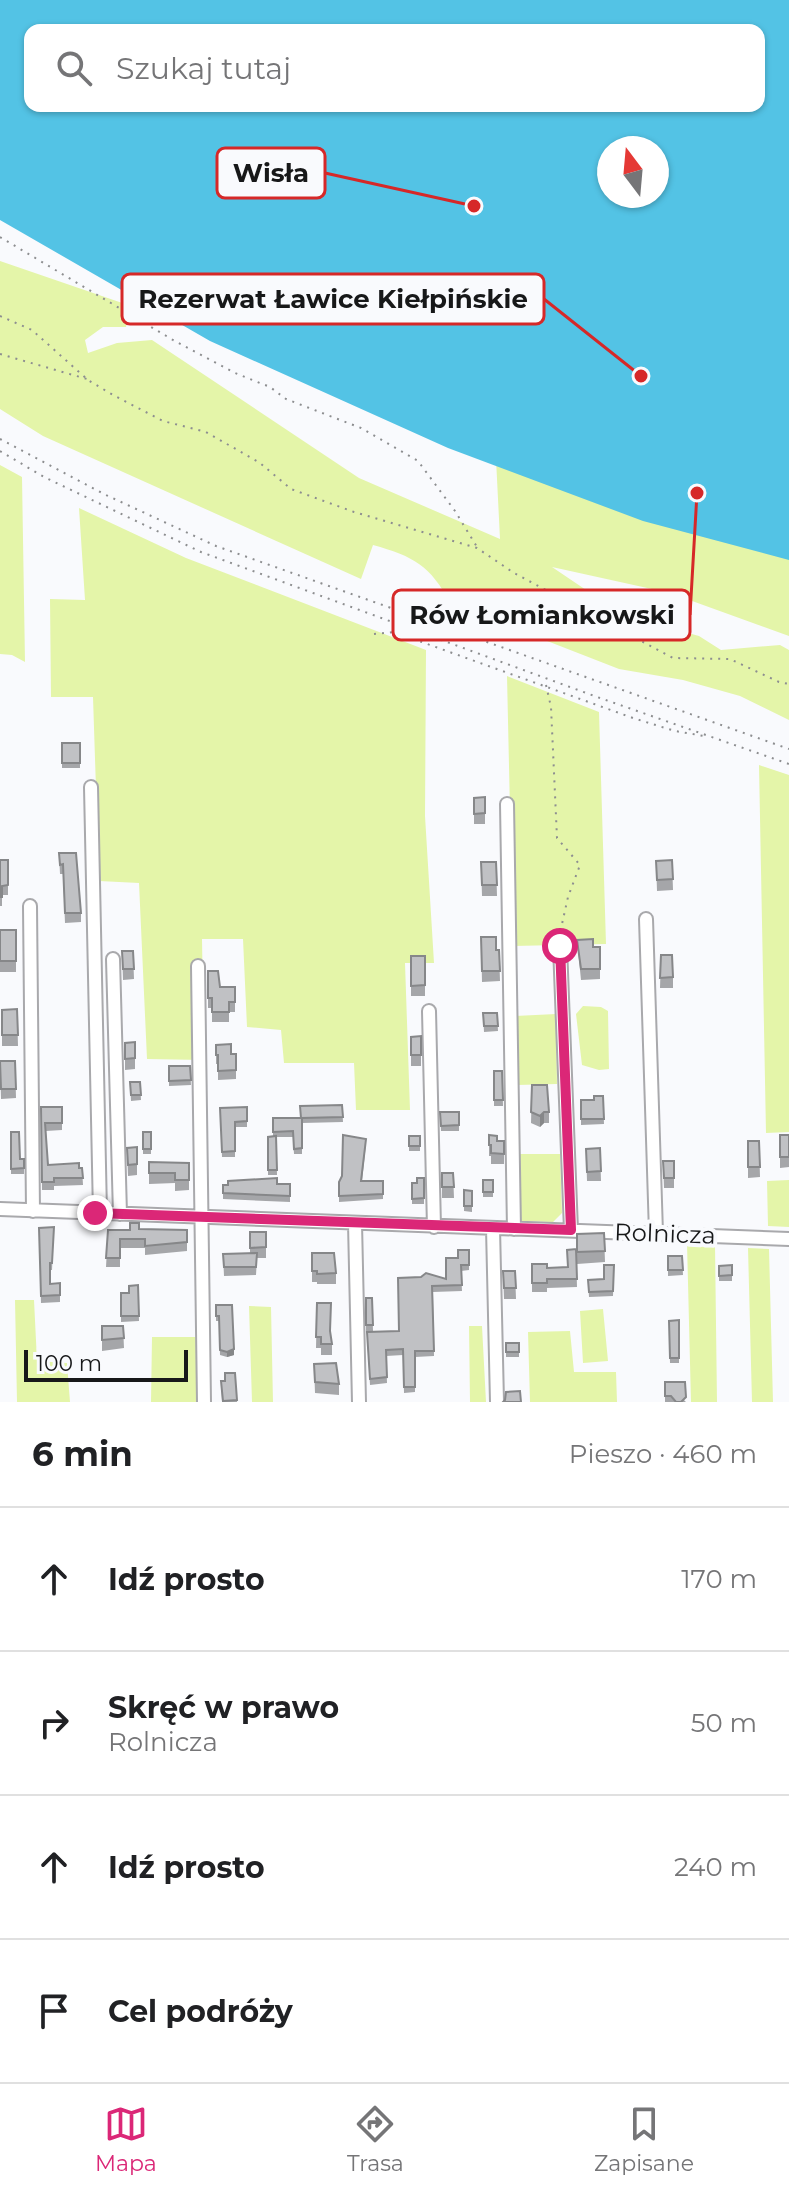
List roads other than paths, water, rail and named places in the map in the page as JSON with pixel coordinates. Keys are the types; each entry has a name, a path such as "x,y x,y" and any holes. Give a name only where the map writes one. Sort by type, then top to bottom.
{"street":[{"path":"91,787 100,1213"},
{"path":"507,804 514,1229"},
{"path":"30,906 33,1211"},
{"path":"646,919 656,1233"},
{"path":"560,946 571,1230"},
{"path":"113,959 120,1214"},
{"path":"198,966 204,1402"},
{"path":"429,1011 434,1227"},
{"name":"Rolnicza","path":"0,1209 789,1239"},
{"path":"355,1223 359,1402"},
{"path":"493,1228 497,1402"}],"water":[{"path":"0,0 789,0 789,560 643,521 448,448 210,341 0,220"}],"place":[{"name":"Wisła","path":"474,206"},
{"name":"Rezerwat Ławice Kiełpińskie","path":"641,376"},
{"name":"Rów Łomiankowski","path":"697,493"}]}
